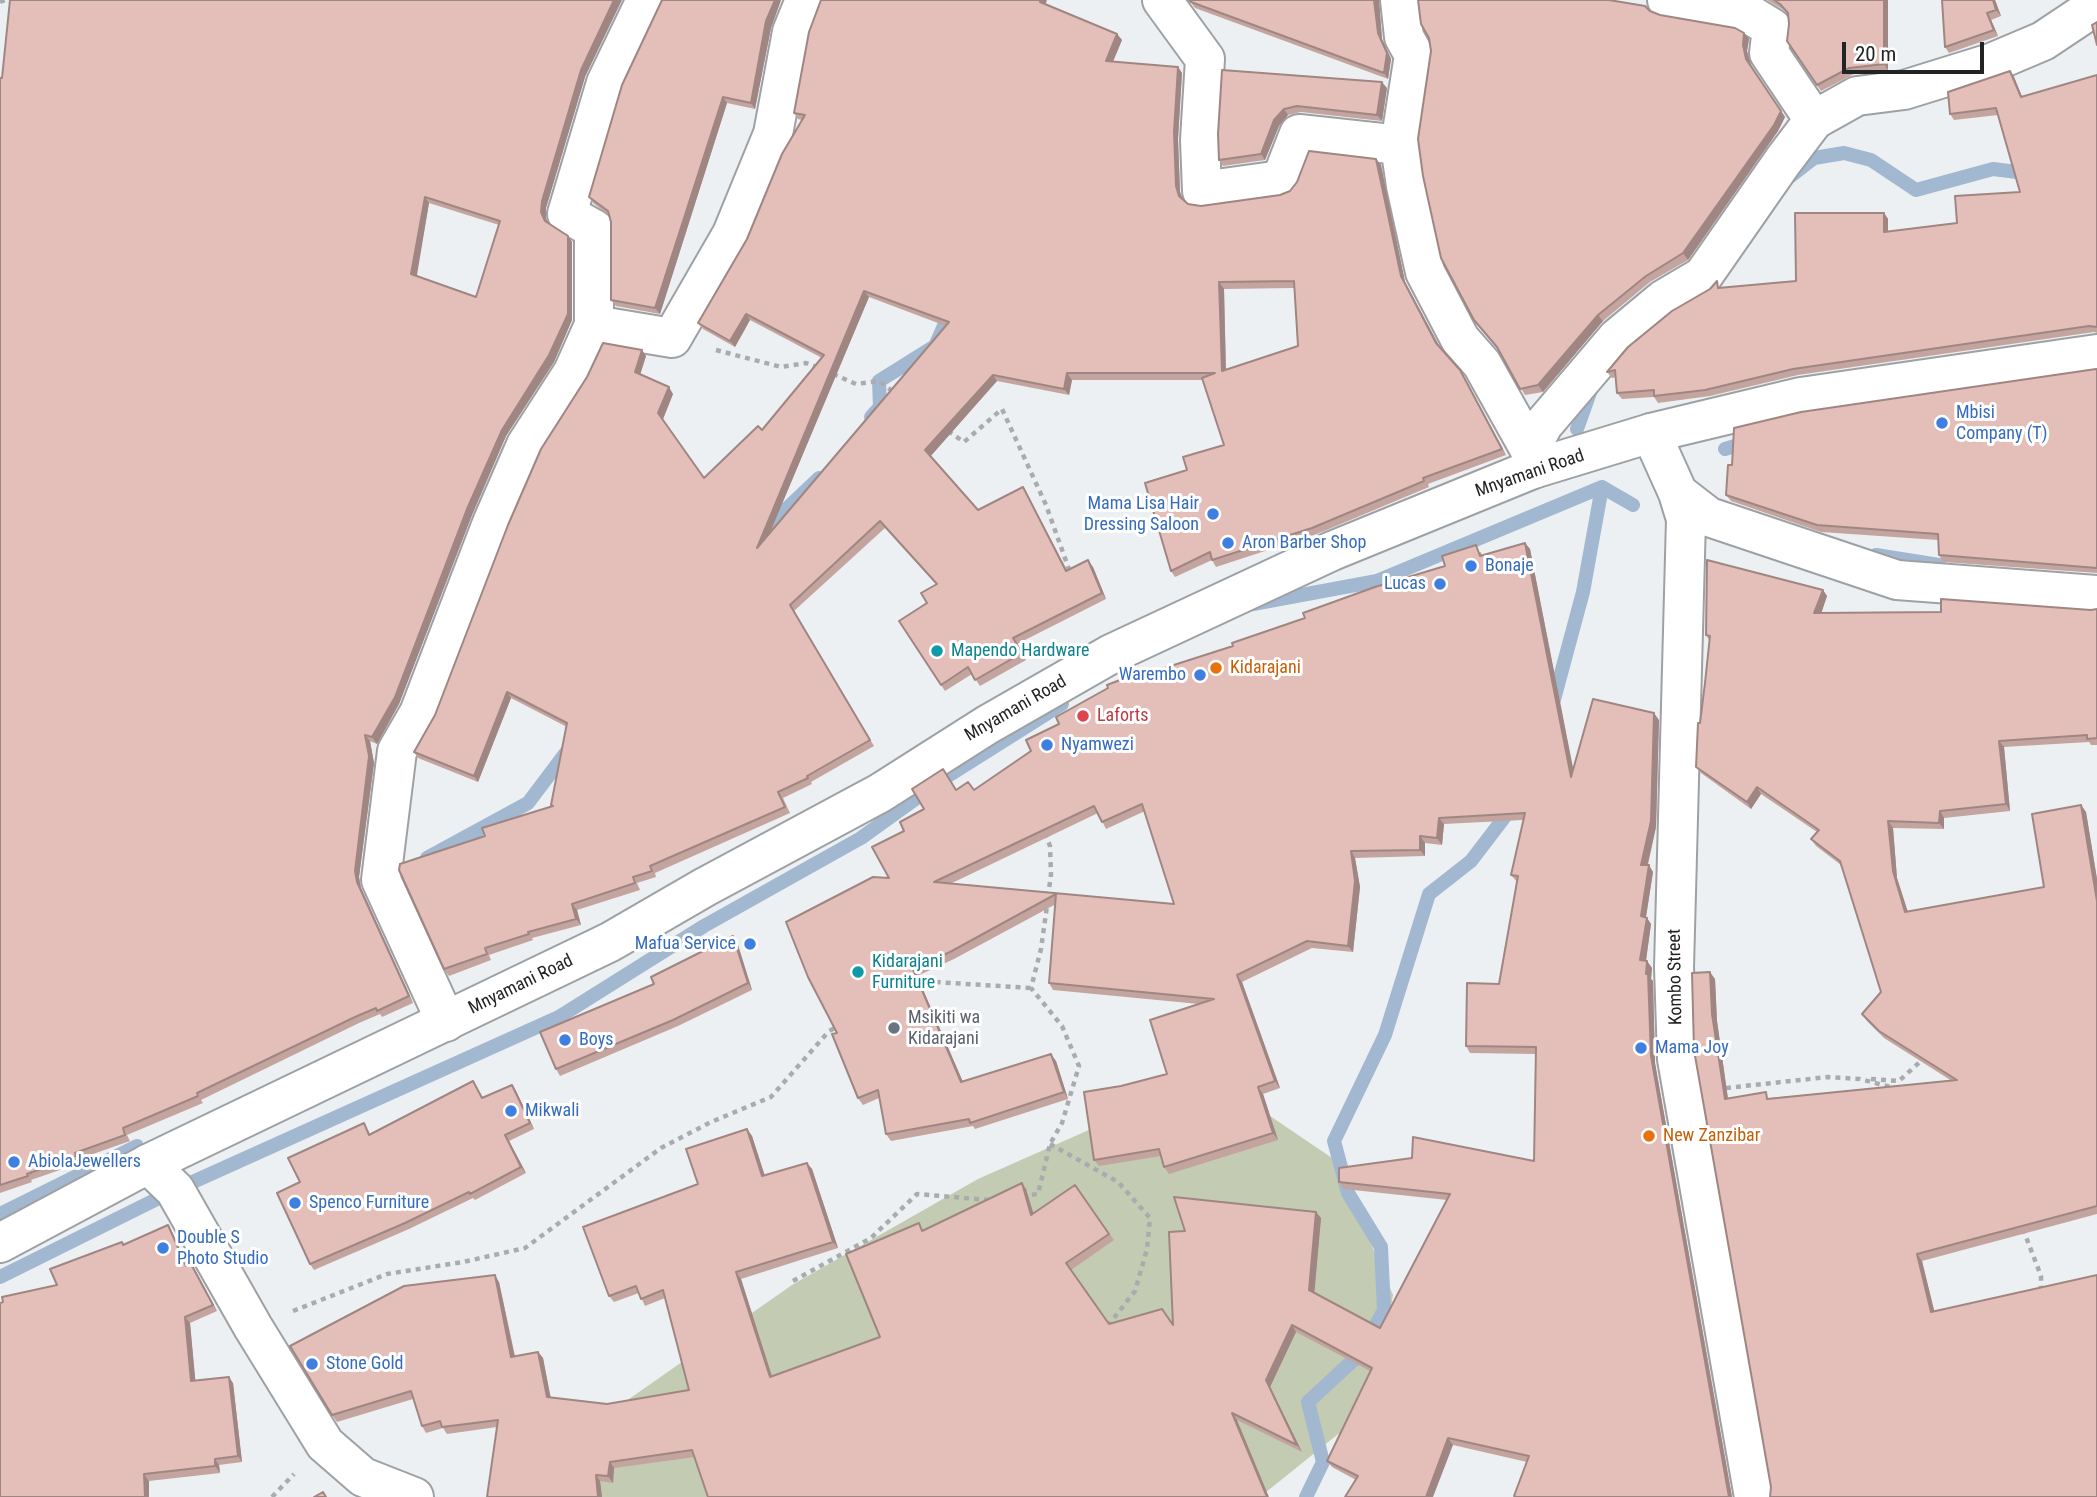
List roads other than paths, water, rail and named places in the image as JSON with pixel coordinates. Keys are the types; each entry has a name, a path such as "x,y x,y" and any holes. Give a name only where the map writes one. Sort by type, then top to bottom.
{"street":[{"path":"446,1022 381,880 397,751 419,713 492,523 526,445 573,372 594,325 594,229 567,214 606,83 646,0"},
{"path":"594,325 672,338 732,234 773,134 792,32 805,0"},
{"path":"1162,0 1205,59 1200,140 1202,191 1282,180 1299,134 1399,145"},
{"path":"1401,0 1404,37 1414,55 1399,145 1425,272 1460,339 1482,364 1532,459"},
{"path":"1667,0 1737,10 1772,28 1769,53 1814,120"},
{"path":"1532,459 1543,425 1617,338 1664,299 1703,276 1814,120 1857,96 1905,90 2017,52 2043,41 2097,5"},
{"name":"Mnyamani Road","path":"0,1243 148,1164 610,942 705,887 880,793 987,725 1111,654 1532,459 1801,397 2097,355"},
{"name":"Kombo Street","path":"1651,433 1678,493 1686,519 1674,967 1677,1059 1754,1497"},
{"name":"Kombo Street","path":"1678,493 1709,517 1897,580 2097,595"},
{"path":"148,1164 175,1190 253,1327 325,1444 363,1477 414,1497"}],"waterway":[{"path":"1787,179 1814,158 1844,153 1871,160 1916,190 1993,169 2033,174"},
{"path":"871,417 880,407 879,381 935,346 951,310"},
{"path":"1577,429 1592,387"},
{"path":"1725,449 1751,441"},
{"path":"763,531 819,478"},
{"path":"1602,487 1633,505"},
{"path":"1253,604 1377,581 1602,487"},
{"path":"1552,707 1583,592 1602,487"},
{"path":"1876,555 1939,565"},
{"path":"0,1277 175,1190 559,1017 704,926 861,838 943,779 1062,704"},
{"path":"427,858 528,803 571,746"},
{"path":"1306,1497 1323,1462 1308,1402 1360,1354 1384,1310 1381,1247 1348,1193 1334,1141 1385,1035 1429,894 1471,861 1513,806"},
{"path":"0,1214 137,1146"}],"place":[{"name":"Mbisi Company (T)","path":"1942,423"},
{"name":"Mama Lisa Hair Dressing Saloon","path":"1213,514"},
{"name":"Aron Barber Shop","path":"1228,543"},
{"name":"Bonaje","path":"1471,566"},
{"name":"Lucas","path":"1440,584"},
{"name":"Mapendo Hardware","path":"937,651"},
{"name":"Kidarajani","path":"1216,668"},
{"name":"Warembo","path":"1200,675"},
{"name":"Laforts","path":"1083,716"},
{"name":"Nyamwezi","path":"1047,745"},
{"name":"Mafua Service","path":"750,944"},
{"name":"Kidarajani Furniture","path":"858,972"},
{"name":"Msikiti wa Kidarajani","path":"894,1028"},
{"name":"Boys","path":"565,1040"},
{"name":"Mama Joy","path":"1641,1048"},
{"name":"Mikwali","path":"511,1111"},
{"name":"New Zanzibar","path":"1649,1136"},
{"name":"AbiolaJewellers","path":"14,1162"},
{"name":"Spenco Furniture","path":"295,1203"},
{"name":"Double S Photo Studio","path":"163,1248"},
{"name":"Stone Gold","path":"312,1364"}]}
